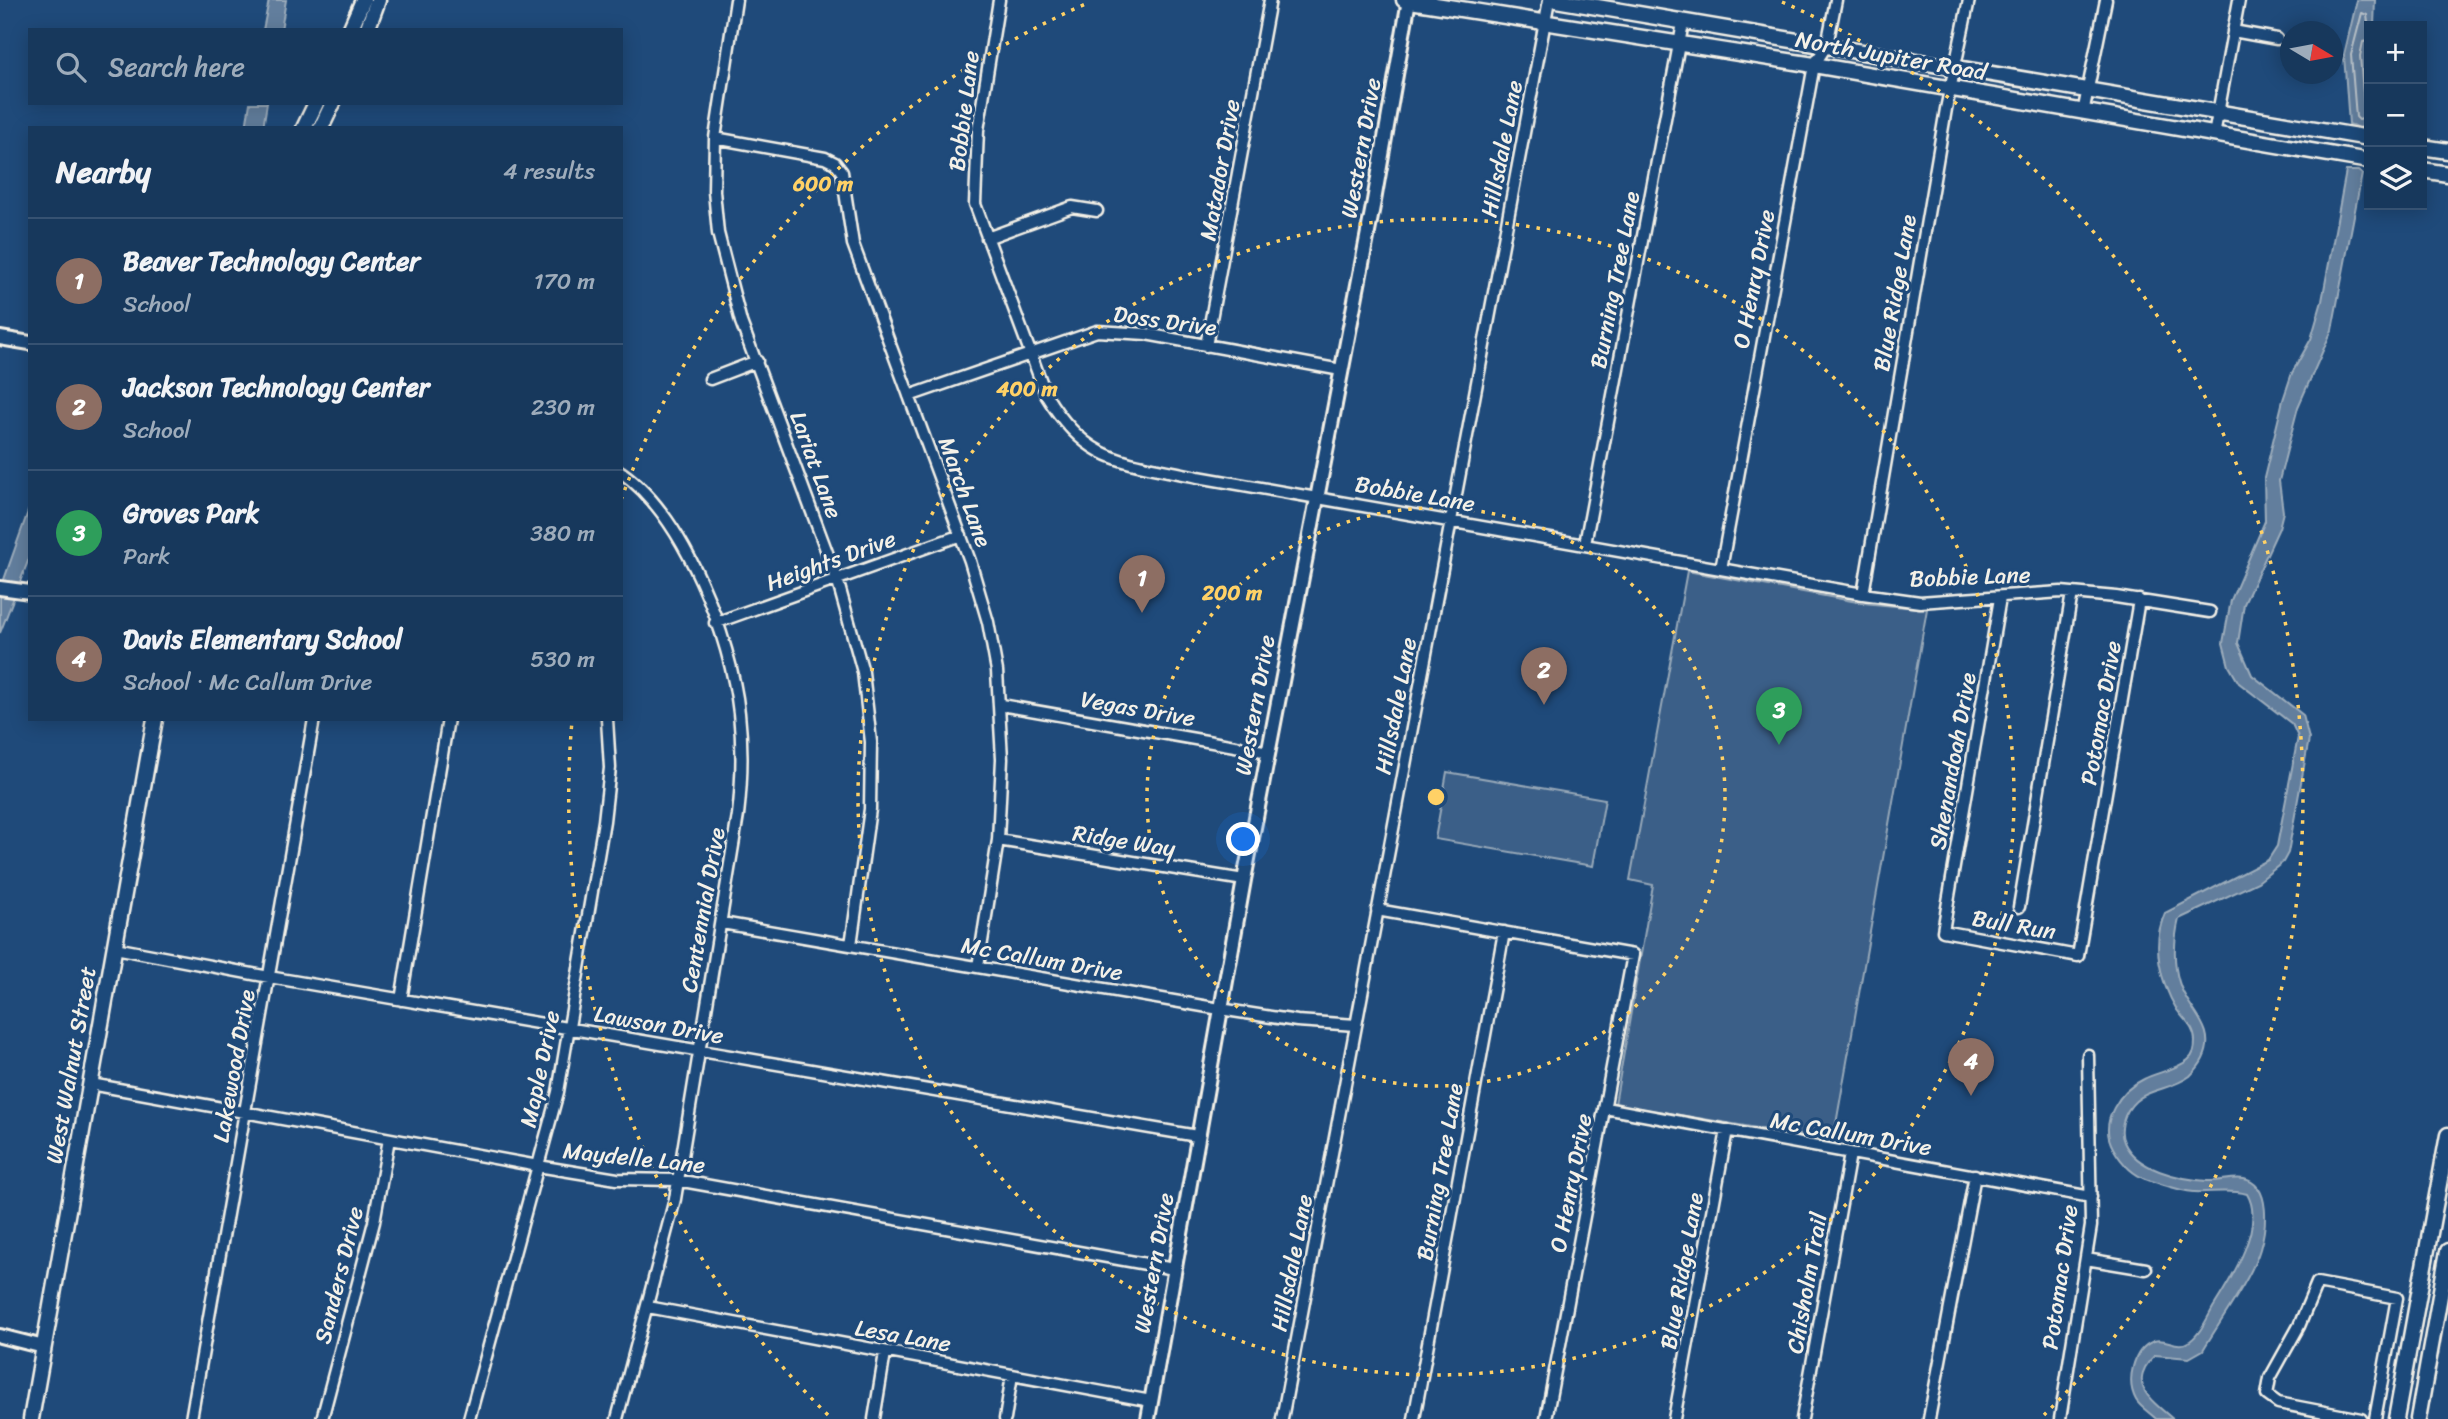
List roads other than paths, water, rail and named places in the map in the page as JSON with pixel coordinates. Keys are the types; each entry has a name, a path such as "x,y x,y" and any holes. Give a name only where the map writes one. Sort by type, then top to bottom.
{"main road":[{"path":"351,28 365,0"},
{"path":"359,28 367,8 365,0"},
{"path":"368,28 378,0"},
{"name":"North Jupiter Road","path":"1407,0 1476,7 1545,24 1814,65 2364,160"},
{"name":"North Jupiter Road","path":"1556,0 2364,137"},
{"path":"305,126 315,105"},
{"path":"322,126 332,105"},
{"path":"2427,149 2448,151"},
{"path":"2427,171 2448,174"},
{"name":"West Walnut Street","path":"31,1419 155,721"},
{"path":"2396,1419 2444,1185 2448,1135"},
{"path":"2418,1419 2448,1251"}],"street":[{"name":"Lariat Lane","path":"736,0 716,138 713,191 718,233 741,323 837,579 859,652 871,742 870,809 851,945"},
{"name":"Bobbie Lane","path":"999,0 975,159 975,204 1046,395 1061,420 1078,439 1102,454 1198,477 1452,519 1863,594 1920,602 2072,593 2139,600 2210,612"},
{"name":"Matador Drive","path":"1206,346 1270,0"},
{"name":"Western Drive","path":"1148,1419 1220,1009 1341,370 1407,0"},
{"name":"Hillsdale Lane","path":"1282,1419 1549,0"},
{"name":"O Henry Drive","path":"1721,569 1814,65 1827,45 1836,0"},
{"name":"Blue Ridge Lane","path":"1863,594 1950,89 1969,0"},
{"path":"2083,113 2106,0"},
{"path":"2214,135 2239,0"},
{"name":"Burning Tree Lane","path":"1585,544 1683,23"},
{"path":"2233,31 2277,39"},
{"name":"March Lane","path":"716,138 825,158 835,163 842,172 853,244 961,535 988,622 1001,705 1002,759 998,840 978,967"},
{"path":"987,238 1072,207 1097,211"},
{"name":"Doss Drive","path":"909,396 1097,331 1146,334 1341,370"},
{"path":"0,338 28,343"},
{"path":"710,379 757,361"},
{"name":"Centennial Drive","path":"617,1419 668,1232 722,923 741,788 742,752 732,674 693,566 655,505 623,474"},
{"name":"Heights Drive","path":"715,623 961,535"},
{"path":"0,588 24,592"},
{"path":"2019,907 2072,593"},
{"name":"Shenandoah Drive","path":"1943,931 2000,598"},
{"name":"Potomac Drive","path":"2078,956 2139,600"},
{"name":"Vegas Drive","path":"1001,705 1269,752"},
{"name":"Lakewood Drive","path":"191,1419 314,721"},
{"path":"401,1000 448,721"},
{"name":"Maple Drive","path":"469,1419 538,1167 569,1028 604,821 610,768 607,721"},
{"name":"Ridge Way","path":"998,840 1244,880"},
{"path":"1377,910 1504,932"},
{"name":"Mc Callum Drive","path":"722,923 1220,1009 1297,1021 1356,1025"},
{"name":"Bull Run","path":"1943,931 2078,956"},
{"name":"Burning Tree Lane","path":"1414,1419 1504,932"},
{"name":"O Henry Drive","path":"1504,932 1633,955 1546,1419"},
{"name":"Lawson Drive","path":"115,948 269,978 1198,1136"},
{"name":"Potomac Drive","path":"2060,1419 2091,1226 2088,1055"},
{"name":"Maydelle Lane","path":"91,1084 538,1167 617,1179 677,1180 1174,1269"},
{"name":"Mc Callum Drive","path":"1605,1108 2091,1197"},
{"name":"Blue Ridge Lane","path":"1674,1419 1727,1130"},
{"name":"Sanders Drive","path":"323,1419 374,1222 389,1139"},
{"name":"Chisholm Trail","path":"1802,1419 1850,1154"},
{"path":"1929,1419 1975,1175"},
{"path":"2086,1259 2146,1269"},
{"path":"2361,1419 2339,1417 2271,1401 2267,1395 2270,1378 2299,1326 2317,1283 2397,1298 2375,1419"},
{"name":"Lesa Lane","path":"648,1307 1151,1401"},
{"path":"0,1336 44,1347"},
{"path":"874,1419 885,1353"},
{"path":"1005,1419 1012,1375"}],"water":[{"path":"269,0 286,0 281,28 263,28"},
{"path":"2357,0 2375,0 2374,21 2364,21 2364,125 2360,128 2349,124 2344,55"},
{"path":"250,105 267,105 263,126 246,126"},
{"path":"2346,171 2358,171 2362,174 2332,330 2298,407 2279,481 2283,512 2279,528 2244,604 2238,643 2252,675 2303,715 2309,739 2288,853 2283,862 2258,882 2179,919 2175,951 2177,975 2183,992 2204,1028 2207,1048 2202,1061 2190,1076 2138,1099 2125,1116 2122,1129 2123,1139 2130,1152 2138,1160 2160,1171 2196,1180 2244,1179 2253,1183 2263,1199 2264,1230 2250,1273 2203,1350 2189,1358 2155,1355 2147,1365 2142,1374 2144,1390 2156,1405 2173,1419 2156,1419 2138,1403 2133,1393 2131,1384 2136,1358 2146,1345 2154,1341 2181,1344 2190,1341 2204,1325 2244,1252 2252,1221 2252,1207 2247,1194 2188,1191 2137,1175 2116,1153 2108,1128 2114,1108 2127,1091 2144,1079 2183,1063 2194,1052 2193,1032 2171,999 2159,963 2159,937 2165,913 2268,860 2277,846 2298,737 2292,724 2239,683 2229,666 2223,643 2231,600 2265,521 2264,478 2283,400 2292,373 2311,339 2322,301"},
{"path":"28,512 28,561 0,633 0,591"}],"place":[{"name":"Beaver Technology Center","path":"1142,613"},
{"name":"Jackson Technology Center","path":"1544,705"},
{"name":"Groves Park","path":"1779,745"},
{"name":"Davis Elementary School","path":"1971,1096"}]}
